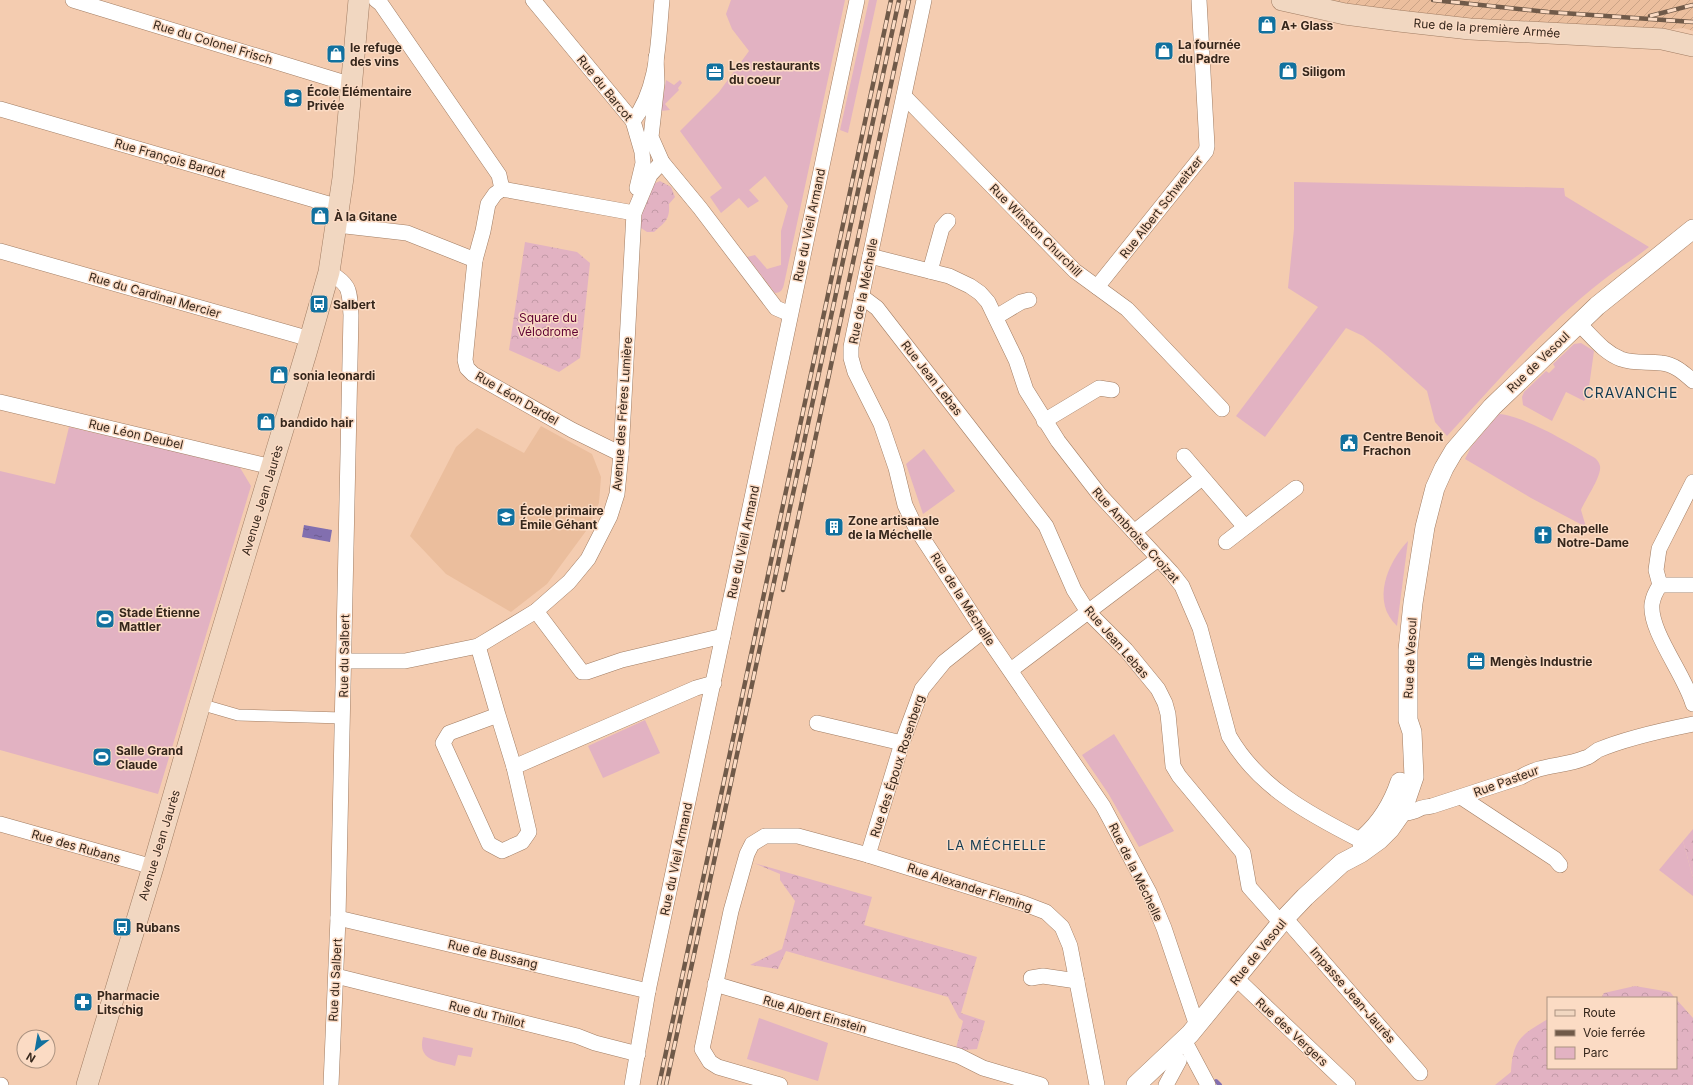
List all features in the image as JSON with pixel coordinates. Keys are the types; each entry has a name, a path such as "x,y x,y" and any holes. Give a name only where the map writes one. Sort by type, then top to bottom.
{"main road":[{"name":"Avenue Jean Jaurès","path":"87,1085 329,272 338,216 353,82 359,0"},
{"name":"Rue de la première Armée","path":"1282,0 1345,14 1470,29 1647,38 1693,46"}],"street":[{"name":"Rue du Colonel Frisch","path":"73,0 342,82 353,82"},
{"path":"376,0 381,4 500,175 502,189 634,213"},
{"name":"Rue du Barcot","path":"533,0 633,121 643,163 633,203 634,213"},
{"path":"651,126 646,129 641,128 633,121 647,98 656,57 662,0"},
{"name":"Rue du Vieil Armand","path":"632,1085 648,991 714,683 770,410 786,344 790,314 857,0"},
{"name":"Rue de la Méchelle","path":"924,0 851,347 855,372 883,430 896,468 905,505 916,528 1103,806 1146,886 1164,928 1197,1026"},
{"name":"Rue Albert Schweitzer","path":"1098,287 1206,151 1207,138 1199,0"},
{"path":"656,57 657,82 651,137 662,162 700,208 773,305 783,312 790,314"},
{"name":"Rue Winston Churchill","path":"904,96 1075,271 1127,309 1222,409"},
{"name":"Rue François Bardot","path":"0,109 338,216"},
{"path":"642,158 648,161 662,162"},
{"name":"Avenue des Frères Lumière","path":"345,661 405,661 478,646 536,611 568,582 588,559 610,516 617,494 621,454 634,213 650,175 662,162"},
{"name":"Rue Léon Dardel","path":"502,189 495,194 488,204 483,231 475,260 465,360 467,368 473,374 572,430 621,454"},
{"path":"338,216 407,233 475,260"},
{"path":"930,271 942,228 948,221"},
{"name":"Rue de Vesoul","path":"1136,1085 1197,1026 1237,979 1283,920 1342,863 1352,847 1361,847 1371,832 1396,809 1403,770 1403,732 1408,720 1408,650 1413,603 1425,527 1435,488 1444,468 1472,429 1507,392 1578,324 1619,288 1693,229"},
{"name":"Rue du Cardinal Mercier","path":"0,251 310,339"},
{"name":"Rue Ambroise Croizat","path":"870,256 950,276 975,289 988,302 1016,360 1026,390 1044,421 1087,480 1158,559 1172,572 1182,586 1195,613 1229,736 1238,751 1252,770 1276,790 1361,847"},
{"name":"Rue du Salbert","path":"329,272 342,280 349,289 351,316 347,439 345,661 338,918 331,1085"},
{"name":"Rue Jean Lebas","path":"861,296 877,308 1046,526 1074,590 1088,612 1126,650 1158,689 1165,702 1168,714 1174,766 1179,776 1243,853 1249,887 1283,920"},
{"path":"996,317 1021,302 1029,300"},
{"path":"1578,324 1608,352 1621,359 1640,363 1662,363 1674,367 1693,380"},
{"path":"1044,421 1099,388 1112,390"},
{"name":"Rue Léon Deubel","path":"0,402 272,467"},
{"path":"1184,456 1245,527"},
{"path":"1134,532 1202,478"},
{"path":"1693,482 1659,549 1656,570 1660,585 1653,598 1652,615 1693,704"},
{"path":"1226,542 1296,488"},
{"path":"1011,670 1158,559"},
{"path":"1660,585 1693,585"},
{"path":"536,611 582,672 588,672 622,660 723,636"},
{"name":"Rue des Époux Rosenberg","path":"868,855 916,701 929,678 944,662 984,631"},
{"path":"478,646 514,767 529,832 522,842 502,851 489,844 443,743 449,733 498,715"},
{"path":"514,767 696,688 714,683"},
{"path":"200,704 238,715 343,718"},
{"path":"817,723 902,743"},
{"name":"Rue Pasteur","path":"1396,809 1411,813 1420,808 1461,798 1521,777 1530,771 1550,765 1562,765 1586,758 1604,748 1647,735 1693,724"},
{"path":"1461,798 1555,859 1560,865"},
{"name":"Rue des Rubans","path":"0,824 153,867"},
{"name":"Rue Alexander Fleming","path":"715,984 731,911 747,854 752,844 765,836 798,836 868,855 1025,904 1046,912 1062,927 1070,946 1097,1085"},
{"name":"Rue de Bussang","path":"338,918 648,991"},
{"name":"Impasse Jean-Jaurès","path":"1283,920 1420,1073"},
{"name":"Rue du Thillot","path":"336,976 638,1054"},
{"path":"1031,978 1043,976 1077,981"},
{"name":"Rue des Vergers","path":"1237,979 1348,1085"},
{"path":"715,984 702,1049 705,1056 710,1062 718,1067 780,1085"},
{"name":"Rue Albert Einstein","path":"715,984 734,991 959,1056 982,1068 1041,1085"},
{"path":"1166,1085 1179,1061 1178,1046"},
{"path":"1178,1046 1208,1085"}],"shaded area":[{"path":"1324,0 1693,0 1693,31 1683,28 1647,32 1458,19"},
{"name":"École primaire Émile Géhant","path":"541,426 592,454 601,477 599,503 586,531 547,584 511,612 446,574 410,536 456,447 477,428 524,453"}],"green space":[{"path":"731,0 845,0 784,284 783,288 777,293 775,293 747,257 755,255 767,269 781,265 781,231 788,206 765,176 749,190 759,201 748,208 739,198 721,213 710,197 722,188 680,131 719,92 749,51 732,29 726,14"},
{"path":"869,0 877,0 848,133 840,130"},
{"path":"666,80 674,85 680,80 682,83 678,88 679,90 665,104 670,110 661,111"},
{"path":"660,181 671,187 675,197 669,204 669,214 664,223 654,232 647,232 638,226 643,203 651,185"},
{"path":"1294,182 1564,188 1565,196 1649,247 1602,281 1560,317 1521,356 1447,436 1435,422 1427,391 1363,336 1346,328 1265,437 1236,416 1318,307 1288,288 1294,229"},
{"name":"Square du Vélodrome","path":"525,242 577,252 590,263 580,358 559,372 509,350"},
{"path":"1581,343 1594,351 1588,394 1584,401 1566,392 1552,421 1523,405 1522,397 1524,392 1546,371 1549,373 1555,367 1553,364 1574,344"},
{"path":"1499,414 1510,416 1534,425 1597,460 1600,470 1593,488 1581,510 1586,527 1531,498 1465,459 1471,447"},
{"name":"Stade Étienne Mattler","path":"69,427 239,466 251,486 158,794 0,750 0,471 55,484"},
{"path":"924,449 955,491 923,514 906,464"},
{"path":"1408,541 1397,626 1389,616 1385,606 1385,583 1388,571 1394,560"},
{"path":"645,720 660,753 603,778 588,746"},
{"path":"1114,734 1174,831 1139,847 1108,793 1082,755"},
{"path":"1693,829 1693,878 1683,841"},
{"path":"1683,841 1693,878 1693,896 1659,870"},
{"path":"754,863 872,897 864,925 977,957 961,1013 985,1021 977,1049 963,1050 956,1048 963,1021 959,1018 948,997 786,951 778,969 750,965 782,949 795,901 780,880 780,874"},
{"path":"1635,986 1670,992 1674,997 1602,997 1604,993"},
{"path":"1677,1000 1693,1018 1693,1085 1495,1085 1511,1072 1516,1045 1531,1029 1547,1020 1547,1069 1677,1069"},
{"path":"759,1018 828,1043 818,1081 747,1059"},
{"path":"423,1037 473,1048 471,1057 458,1055 455,1066 430,1059 423,1051"}],"water":[{"path":"304,525 332,530 330,542 302,537"}],"waterway":[{"path":"1216,1081 1220,1085"}],"railway":[{"path":"659,1085 891,0"},
{"path":"666,1085 899,0"},
{"path":"783,590 909,0"},
{"path":"1433,0 1548,12 1693,22"},
{"path":"1650,16 1693,5"}],"place":[{"name":"A+ Glass","path":"1267,25"},
{"name":"La fournée du Padre","path":"1164,51"},
{"name":"le refuge des vins","path":"336,54"},
{"name":"Siligom","path":"1288,71"},
{"name":"Les restaurants du coeur","path":"715,72"},
{"name":"École Élémentaire Privée","path":"293,98"},
{"name":"À la Gitane","path":"320,216"},
{"name":"Salbert","path":"319,304"},
{"name":"sonia leonardi","path":"279,375"},
{"name":"bandido hair","path":"266,422"},
{"name":"Centre Benoit Frachon","path":"1349,443"},
{"name":"École primaire Émile Géhant","path":"506,517"},
{"name":"Zone artisanale de la Méchelle","path":"834,527"},
{"name":"Chapelle Notre-Dame","path":"1543,535"},
{"name":"Stade Étienne Mattler","path":"105,619"},
{"name":"Mengès Industrie","path":"1476,661"},
{"name":"Salle Grand Claude","path":"102,757"},
{"name":"Rubans","path":"122,927"},
{"name":"Pharmacie Litschig","path":"83,1002"}],"district":[{"name":"CRAVANCHE","path":"1631,392"},
{"name":"LA MÉCHELLE","path":"997,845"}]}
